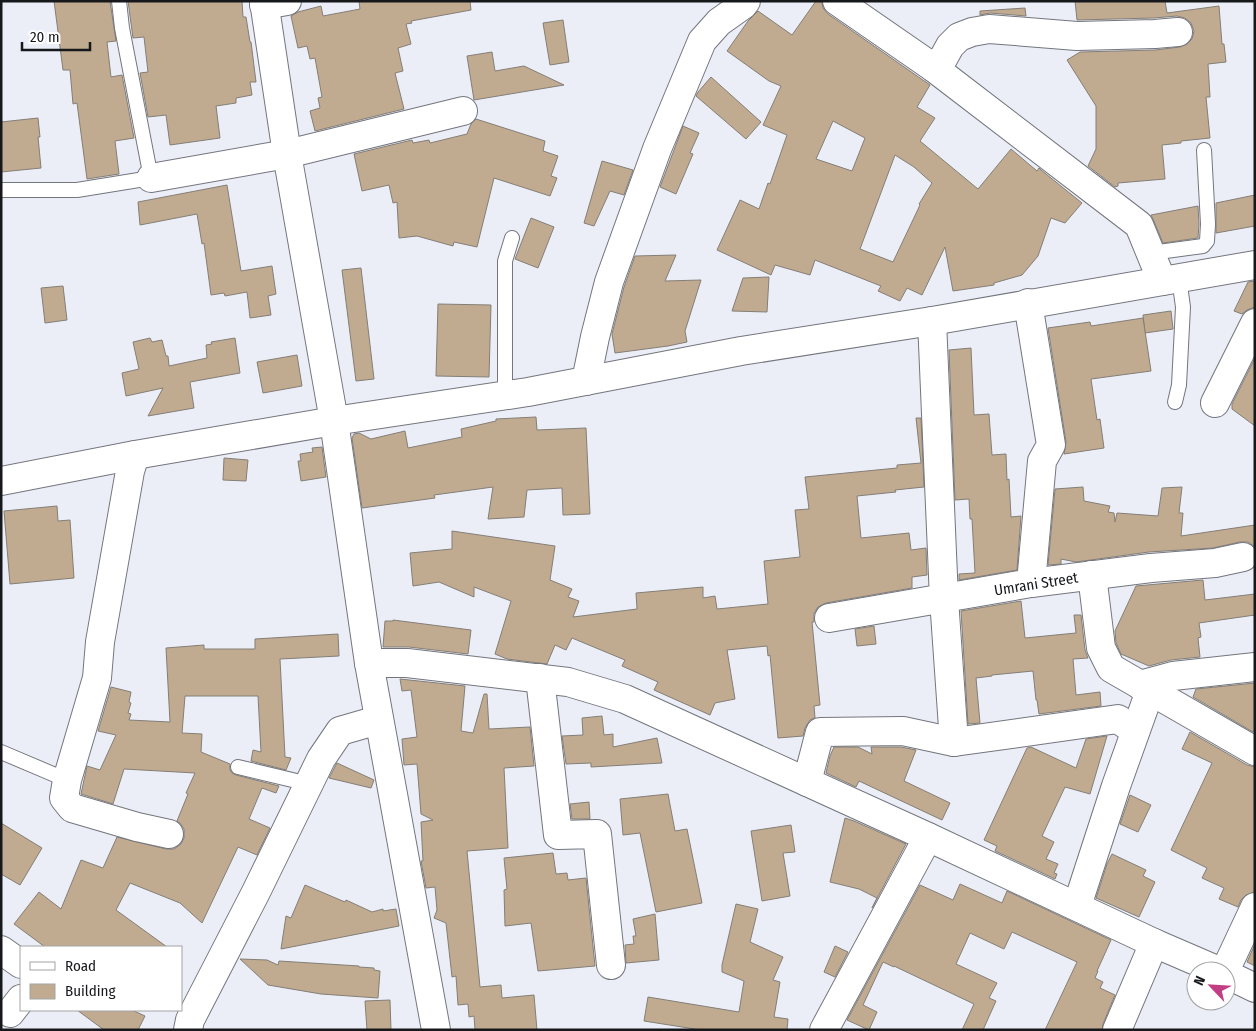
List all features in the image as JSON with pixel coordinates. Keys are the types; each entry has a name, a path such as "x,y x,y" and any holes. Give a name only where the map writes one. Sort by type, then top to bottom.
{"street":[{"path":"586,381 609,282 657,149 702,41 720,22 746,1"},
{"path":"837,1 934,68 1139,225 1151,253 1171,280"},
{"path":"272,3 287,154 334,421 378,720 436,1030"},
{"path":"934,68 959,37 989,29 1077,36 1178,32"},
{"path":"151,178 287,154 463,111"},
{"path":"1,482 135,455 334,421 505,396 741,351 932,321 1255,265"},
{"path":"1028,303 1051,445 1042,461 1031,583"},
{"path":"932,321 944,599 954,742"},
{"path":"1215,403 1255,323"},
{"path":"135,455 130,472 100,642 97,678 67,780 64,798 72,808 137,827 169,834"},
{"name":"Umrani Street","path":"829,618 1031,583 1151,568 1215,563 1243,557"},
{"path":"1092,575 1101,648 1111,668 1255,751"},
{"path":"369,663 407,663 540,678 568,682 625,699 928,836 1196,961"},
{"path":"1145,688 1173,676 1255,666"},
{"path":"540,678 558,835 597,834 611,965"},
{"path":"1077,906 1135,732 1145,688"},
{"path":"807,782 820,732 903,731 954,742 1118,719 1135,732"},
{"path":"188,1030 190,1020 322,759 340,731 378,720"},
{"path":"824,1030 928,836"},
{"path":"1231,961 1255,908"},
{"path":"1117,1030 1154,943"},
{"path":"1,950 20,963"},
{"path":"1236,978 1255,988"}],"lane":[{"path":"1,190 77,190 151,178 122,28 119,1"},
{"path":"1151,253 1203,246 1207,241 1208,224 1204,150"},
{"path":"505,396 504,261 512,238"},
{"path":"1171,280 1183,307 1179,385 1175,402"},
{"path":"1,752 67,780"},
{"path":"238,767 309,784"}],"building":[{"path":"54,1 110,1 116,41 107,42 111,77 122,75 134,138 115,141 119,174 87,179 77,103 73,104 70,70 63,70"},
{"path":"128,1 242,1 243,17 246,17 251,42 256,82 250,82 252,95 236,98 236,103 216,106 220,138 170,145 166,115 148,117 140,73 148,72 144,37 133,38"},
{"path":"359,1 470,1 471,10 411,21 412,23 406,24 411,44 398,48 403,71 395,73 404,109 315,131 310,111 320,108 318,98 322,97 315,58 310,59 307,46 298,48 291,16 298,12 321,6 323,16 360,9"},
{"path":"816,1 819,1 828,14 930,85 917,107 935,118 920,141 978,189 1011,149 1037,171 1039,168 1082,203 1065,223 1051,218 1038,256 1022,275 994,283 994,285 953,291 945,247 922,295 907,288 900,301 878,291 881,286 815,260 810,275 775,265 771,275 717,250 740,200 759,209 787,135 763,125 781,86 769,81 727,51 748,21 758,11 792,35","holes":["833,121 865,138 852,171 816,159","895,155 914,167 932,183 919,204 893,262 860,249"]},
{"path":"1075,1 1165,1 1167,13 1219,6 1222,44 1224,44 1226,62 1208,64 1210,97 1206,97 1210,138 1162,145 1165,179 1118,183 1118,186 1115,187 1088,166 1096,149 1096,106 1067,60 1080,52 1155,50 1180,47 1192,39 1194,31 1191,23 1185,18 1177,16 1077,20"},
{"path":"1025,8 1026,16 990,13 980,15 980,11"},
{"path":"563,20 569,62 550,65 543,23"},
{"path":"492,52 495,71 524,66 564,85 474,100 467,56"},
{"path":"711,77 761,122 746,139 696,96"},
{"path":"38,118 41,168 1,172 1,122"},
{"path":"476,119 545,141 543,151 558,156 551,176 557,178 550,196 494,178 477,247 454,242 453,246 417,236 399,238 397,202 393,203 389,185 362,191 354,154 412,140 413,143 429,140 430,143 467,134 471,124"},
{"path":"683,126 699,133 690,153 693,154 676,194 660,187"},
{"path":"602,161 633,170 624,195 610,191 594,226 584,223"},
{"path":"227,185 241,271 272,266 276,294 268,296 271,315 250,318 247,292 225,296 224,293 211,295 204,243 202,244 197,214 140,225 138,202"},
{"path":"1255,195 1255,226 1216,233 1216,203"},
{"path":"1198,206 1198,238 1163,243 1151,215"},
{"path":"531,218 554,227 538,268 515,259"},
{"path":"676,255 665,281 701,280 685,331 687,342 615,353 612,334 624,287 635,256"},
{"path":"361,268 374,379 356,381 342,270"},
{"path":"769,277 767,312 732,311 743,278"},
{"path":"1255,281 1255,307 1242,314 1234,311 1248,282"},
{"path":"63,286 67,320 45,323 41,288"},
{"path":"438,304 491,305 489,377 436,376"},
{"path":"1171,311 1173,329 1145,333 1143,315"},
{"path":"1143,318 1151,371 1091,379 1097,420 1100,419 1104,448 1064,454 1066,442 1048,328 1090,322 1091,326"},
{"path":"150,338 152,342 162,340 166,356 168,356 169,366 207,358 206,345 212,344 211,342 235,338 240,373 190,382 194,408 148,416 163,388 126,396 122,373 139,369 133,342"},
{"path":"971,348 974,415 989,414 992,455 1006,454 1011,517 1021,516 1017,570 959,580 959,574 975,573 969,499 955,500 949,350"},
{"path":"297,355 302,386 263,393 257,362"},
{"path":"1255,358 1255,426 1232,409 1232,404"},
{"path":"536,417 537,430 586,428 590,514 563,515 562,488 527,490 524,517 488,519 493,487 434,495 435,498 362,508 352,438 354,434 359,433 371,439 405,431 408,448 462,437 461,429 496,421 496,419"},
{"path":"916,418 921,418 924,487 857,496 861,538 909,533 911,550 926,548 927,575 912,577 912,588 826,603 818,607 814,613 814,622 812,622 820,705 814,706 815,718 810,720 803,736 778,738 770,655 768,656 767,646 727,650 735,699 715,703 710,715 654,690 658,682 622,666 625,660 572,638 566,650 555,645 547,664 507,659 495,654 511,601 474,587 474,597 439,582 413,586 410,553 452,549 452,531 555,546 550,580 572,589 568,597 579,601 573,617 637,609 636,593 703,587 703,598 715,596 717,609 768,604 764,561 800,557 795,510 809,509 805,477 897,468 897,465 921,463"},
{"path":"322,447 326,477 301,481 298,461 301,461 300,454 313,452 312,448"},
{"path":"224,458 248,460 246,481 223,480"},
{"path":"1083,487 1084,501 1110,506 1108,512 1114,513 1115,522 1117,513 1158,516 1162,488 1182,487 1179,513 1183,513 1181,536 1255,525 1255,547 1248,542 1240,542 1213,548 1149,552 1076,562 1061,559 1061,564 1048,565 1055,489"},
{"path":"57,506 58,521 70,520 74,578 10,584 4,511"},
{"path":"1203,580 1205,600 1255,594 1255,615 1199,623 1201,637 1198,638 1200,657 1171,660 1149,666 1121,654 1116,643 1115,631 1136,586"},
{"path":"1021,601 1025,638 1076,633 1074,615 1081,615 1085,650 1088,658 1073,659 1076,695 1100,692 1101,706 1039,714 1033,671 992,675 976,678 980,723 968,724 961,611"},
{"path":"393,620 471,630 468,654 409,647 383,647 385,621"},
{"path":"874,626 876,644 857,646 855,629"},
{"path":"338,634 339,656 280,659 285,757 291,758 286,770 251,761 253,750 261,752 258,696 185,696 182,733 202,734 201,752 230,764 230,770 236,775 279,786 276,793 262,788 249,819 270,828 257,855 238,847 202,923 180,903 130,883 116,910 166,946 44,946 14,924 39,892 61,909 81,860 103,868 117,837 166,849 174,849 181,844 184,838 184,829 177,821 195,773 124,769 113,804 81,794 87,766 100,770 116,735 98,731 111,687 131,692 129,702 131,703 128,713 131,714 129,720 170,722 166,648 204,645 204,649 255,649 255,639"},
{"path":"400,679 465,686 461,731 473,733 484,694 487,694 489,729 530,727 534,766 504,768 508,848 467,851 480,987 501,985 502,998 534,995 537,1030 475,1030 474,1016 469,1017 468,1004 458,1005 456,976 452,977 446,923 434,918 437,910 435,887 426,888 421,861 423,861 421,822 433,820 421,814 417,764 404,765 402,739 417,737 411,690 402,691"},
{"path":"1255,683 1255,729 1253,732 1193,697 1196,689"},
{"path":"602,716 604,735 613,734 613,747 657,738 662,763 591,767 591,763 566,764 562,736 583,735 582,718"},
{"path":"1190,732 1247,765 1255,767 1255,892 1246,895 1238,907 1219,899 1224,888 1202,878 1207,868 1171,850 1212,763 1182,749"},
{"path":"1107,736 1090,794 1065,787 1042,836 1054,842 1046,859 1058,864 1054,873 1057,874 1055,879 995,851 997,846 984,840 1027,748 1031,747 1076,768 1086,739"},
{"path":"834,747 858,747 872,754 871,747 901,747 916,750 904,781 950,803 942,820 859,781 856,787 826,773"},
{"path":"337,763 374,780 371,788 329,778"},
{"path":"668,794 675,831 687,829 702,903 656,912 640,833 623,835 620,799"},
{"path":"1130,795 1151,805 1138,832 1120,824"},
{"path":"589,802 590,819 572,819 570,804"},
{"path":"845,818 906,844 872,908 877,898 859,889 830,882"},
{"path":"1,823 42,848 20,885 1,874"},
{"path":"791,825 795,852 783,853 790,896 762,901 751,831"},
{"path":"553,853 556,874 567,873 568,880 586,878 595,966 538,971 531,923 505,926 504,890 507,889 504,858"},
{"path":"1112,854 1146,870 1143,876 1155,882 1139,917 1096,898"},
{"path":"960,884 1002,903 1007,891 1111,940 1095,978 1103,982 1100,988 1115,995 1102,1030 1045,1030 1077,962 1012,932 1004,949 970,933 956,964 997,983 989,998 996,1001 983,1030 962,1030 974,1004 883,962 863,1005 877,1012 869,1030 847,1020 920,885 953,900"},
{"path":"305,885 372,912 383,909 383,911 396,909 399,926 281,949 286,916 291,918"},
{"path":"736,904 758,909 750,942 783,957 773,980 780,982 774,1017 788,1019 787,1030 701,1030 644,1021 648,997 739,1012 744,981 722,972"},
{"path":"655,914 659,960 626,963 625,945 634,944 633,936 636,936 633,919"},
{"path":"1255,944 1255,966 1247,962"},
{"path":"835,946 848,952 835,977 824,972"},
{"path":"240,959 267,960 278,965 279,961 374,968 374,970 380,971 378,998 321,994 268,985"},
{"path":"390,1000 391,1030 367,1030 365,1001"},
{"path":"78,1011 134,1011 145,1016 138,1030 104,1030"}]}
